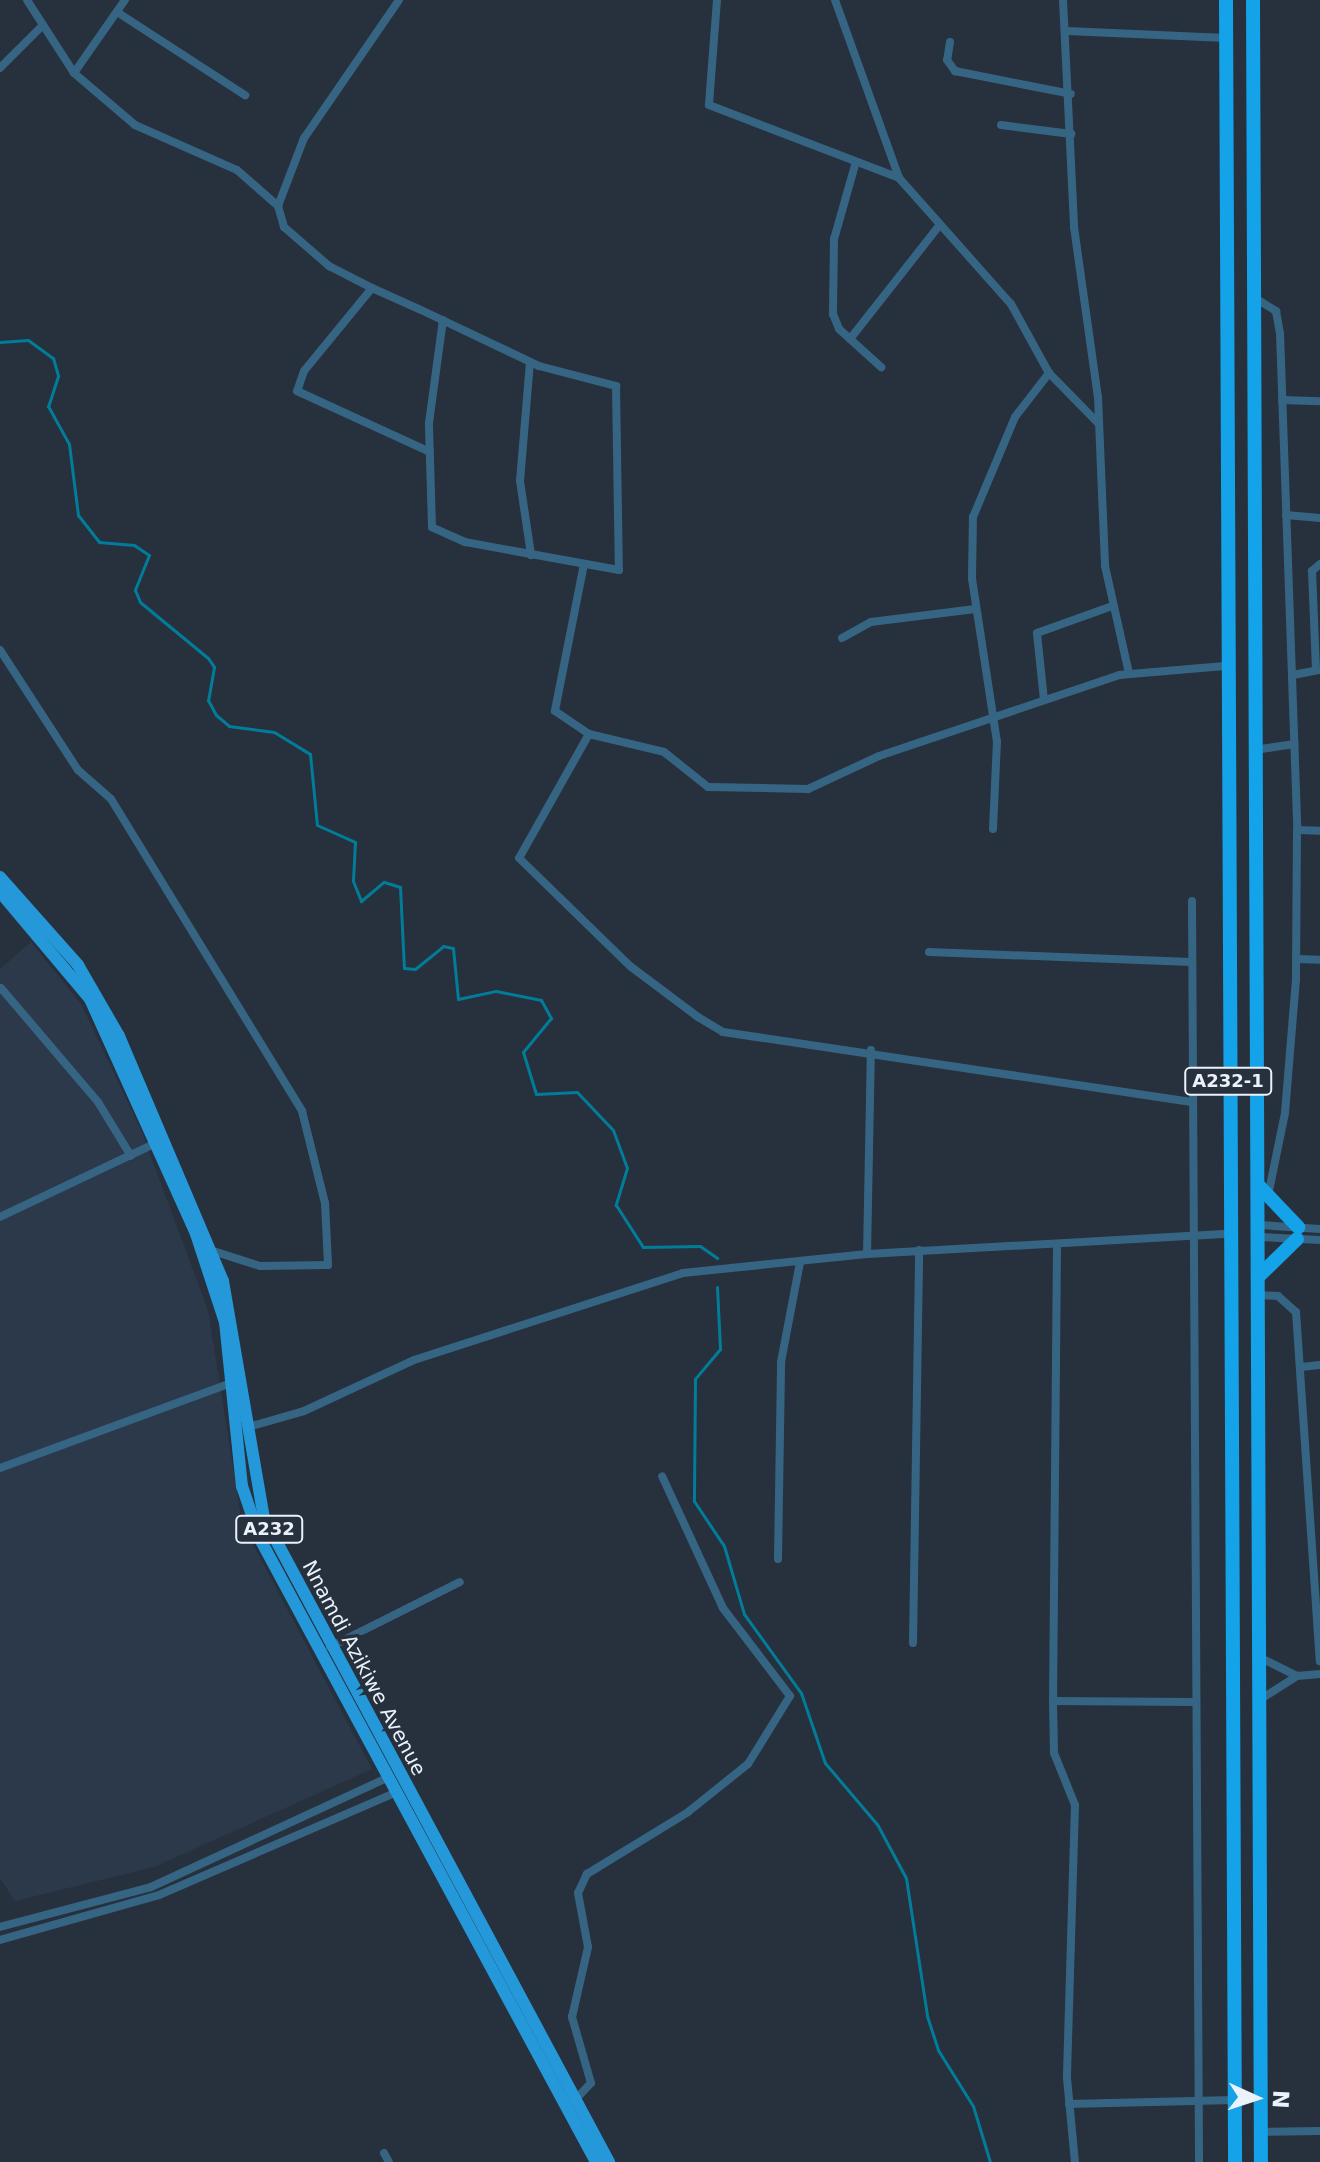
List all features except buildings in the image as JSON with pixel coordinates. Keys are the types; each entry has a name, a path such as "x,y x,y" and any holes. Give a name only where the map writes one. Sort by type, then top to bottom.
{"highway":[{"name":"A232-1","path":"1226,0 1227,1234 1235,2162"},
{"name":"A232-1","path":"1253,0 1254,750 1264,1192 1259,1276 1261,2162"},
{"path":"1259,1276 1298,1233 1264,1192"}],"main road":[{"name":"Nnamdi Azikiwe Avenue","path":"0,877 102,1002 213,1251 264,1518 330,1647 609,2162"},
{"name":"Nnamdi Azikiwe Avenue","path":"0,892 90,999 156,1143 211,1274 239,1380 251,1518 395,1793 596,2162"}],"street":[{"path":"27,0 41,27 74,73 135,125 237,170 278,206 298,241 372,288 443,320 530,362 614,384 618,392 619,570 531,555 432,527 430,452 443,320"},
{"path":"74,73 125,0"},
{"path":"278,206 304,138 399,0"},
{"path":"717,0 709,105 855,165 899,178"},
{"path":"835,0 899,178 1011,304 1049,373 1098,423"},
{"path":"1063,0 1071,94 1075,239 1098,423 1112,606 1129,673"},
{"path":"117,12 245,95"},
{"path":"0,68 41,27"},
{"path":"1067,31 1226,38"},
{"path":"950,42 947,60 955,71 1071,94"},
{"path":"1001,125 1071,134"},
{"path":"855,165 831,274 833,314 850,339 881,367"},
{"path":"850,339 939,226"},
{"path":"372,288 304,371 297,391 430,452"},
{"path":"1255,298 1276,311 1297,830 1297,959 1285,1113 1264,1192"},
{"path":"530,362 520,481 531,555"},
{"path":"993,829 995,716 975,609 973,517 1015,417 1049,373"},
{"path":"1282,400 1320,401"},
{"path":"1286,515 1320,518"},
{"path":"584,564 555,711 589,734 664,752 708,787 808,789 995,716 1129,673 1225,666"},
{"path":"1293,675 1318,670 1312,571 1320,564"},
{"path":"1044,700 1037,633 1112,606"},
{"path":"842,638 871,622 975,609"},
{"path":"0,650 46,726 136,838 302,1111 325,1203 328,1265 260,1266 213,1251"},
{"path":"589,734 523,846 519,858 630,966 723,1032 871,1050 1190,1102"},
{"path":"1254,750 1295,744"},
{"path":"1297,830 1320,831"},
{"path":"1192,901 1191,1702 1199,2162"},
{"path":"929,952 1191,962"},
{"path":"1297,959 1320,960"},
{"path":"1,988 98,1102 131,1156"},
{"path":"867,1254 871,1050"},
{"path":"0,1217 156,1143"},
{"path":"1260,1231 1298,1233 1320,1229"},
{"path":"1298,1233 1320,1240"},
{"path":"248,1427 304,1411 414,1360 651,1280 867,1254 1057,1246 1227,1234"},
{"path":"1057,1246 1054,1753 1075,1805 1069,2104 1075,2162"},
{"path":"913,1643 919,1250"},
{"path":"778,1559 781,1362 800,1262"},
{"path":"1259,1295 1278,1296 1296,1312 1317,1557 1320,1661"},
{"path":"1301,1367 1320,1365"},
{"path":"0,1468 239,1380"},
{"path":"575,2100 591,2083 572,2017 588,1947 578,1893 587,1874 688,1812 748,1764 790,1696 723,1608 662,1476"},
{"path":"330,1647 460,1582"},
{"path":"1261,1658 1297,1676"},
{"path":"1261,1699 1297,1676 1320,1674"},
{"path":"1053,1701 1191,1702"},
{"path":"0,1927 151,1887 387,1778"},
{"path":"0,1940 159,1895 395,1793"},
{"path":"1069,2104 1234,2100"},
{"path":"1261,2132 1320,2131"},
{"path":"384,2153 389,2162"}],"shaded area":[{"path":"31,942 81,1004 141,1130 208,1310 242,1524 372,1769 154,1867 15,1901 0,1878 0,969"}],"waterway":[{"path":"0,342 28,340 53,358 58,376 48,406 69,444 78,515 99,542 134,545 149,555 135,590 140,602 208,658 214,667 208,700 216,715 229,726 274,732 310,754 317,825 355,842 353,881 361,901 384,882 400,887 404,968 415,969 443,946 453,948 458,999 496,991 541,1000 551,1018 523,1052 536,1094 577,1092 613,1130 627,1168 616,1205 643,1247 700,1246 717,1258"},
{"path":"717,1287 720,1349 695,1379 694,1501 724,1546 744,1614 801,1693 825,1763 877,1824 906,1878 927,2016 938,2050 973,2106 990,2162"}]}
